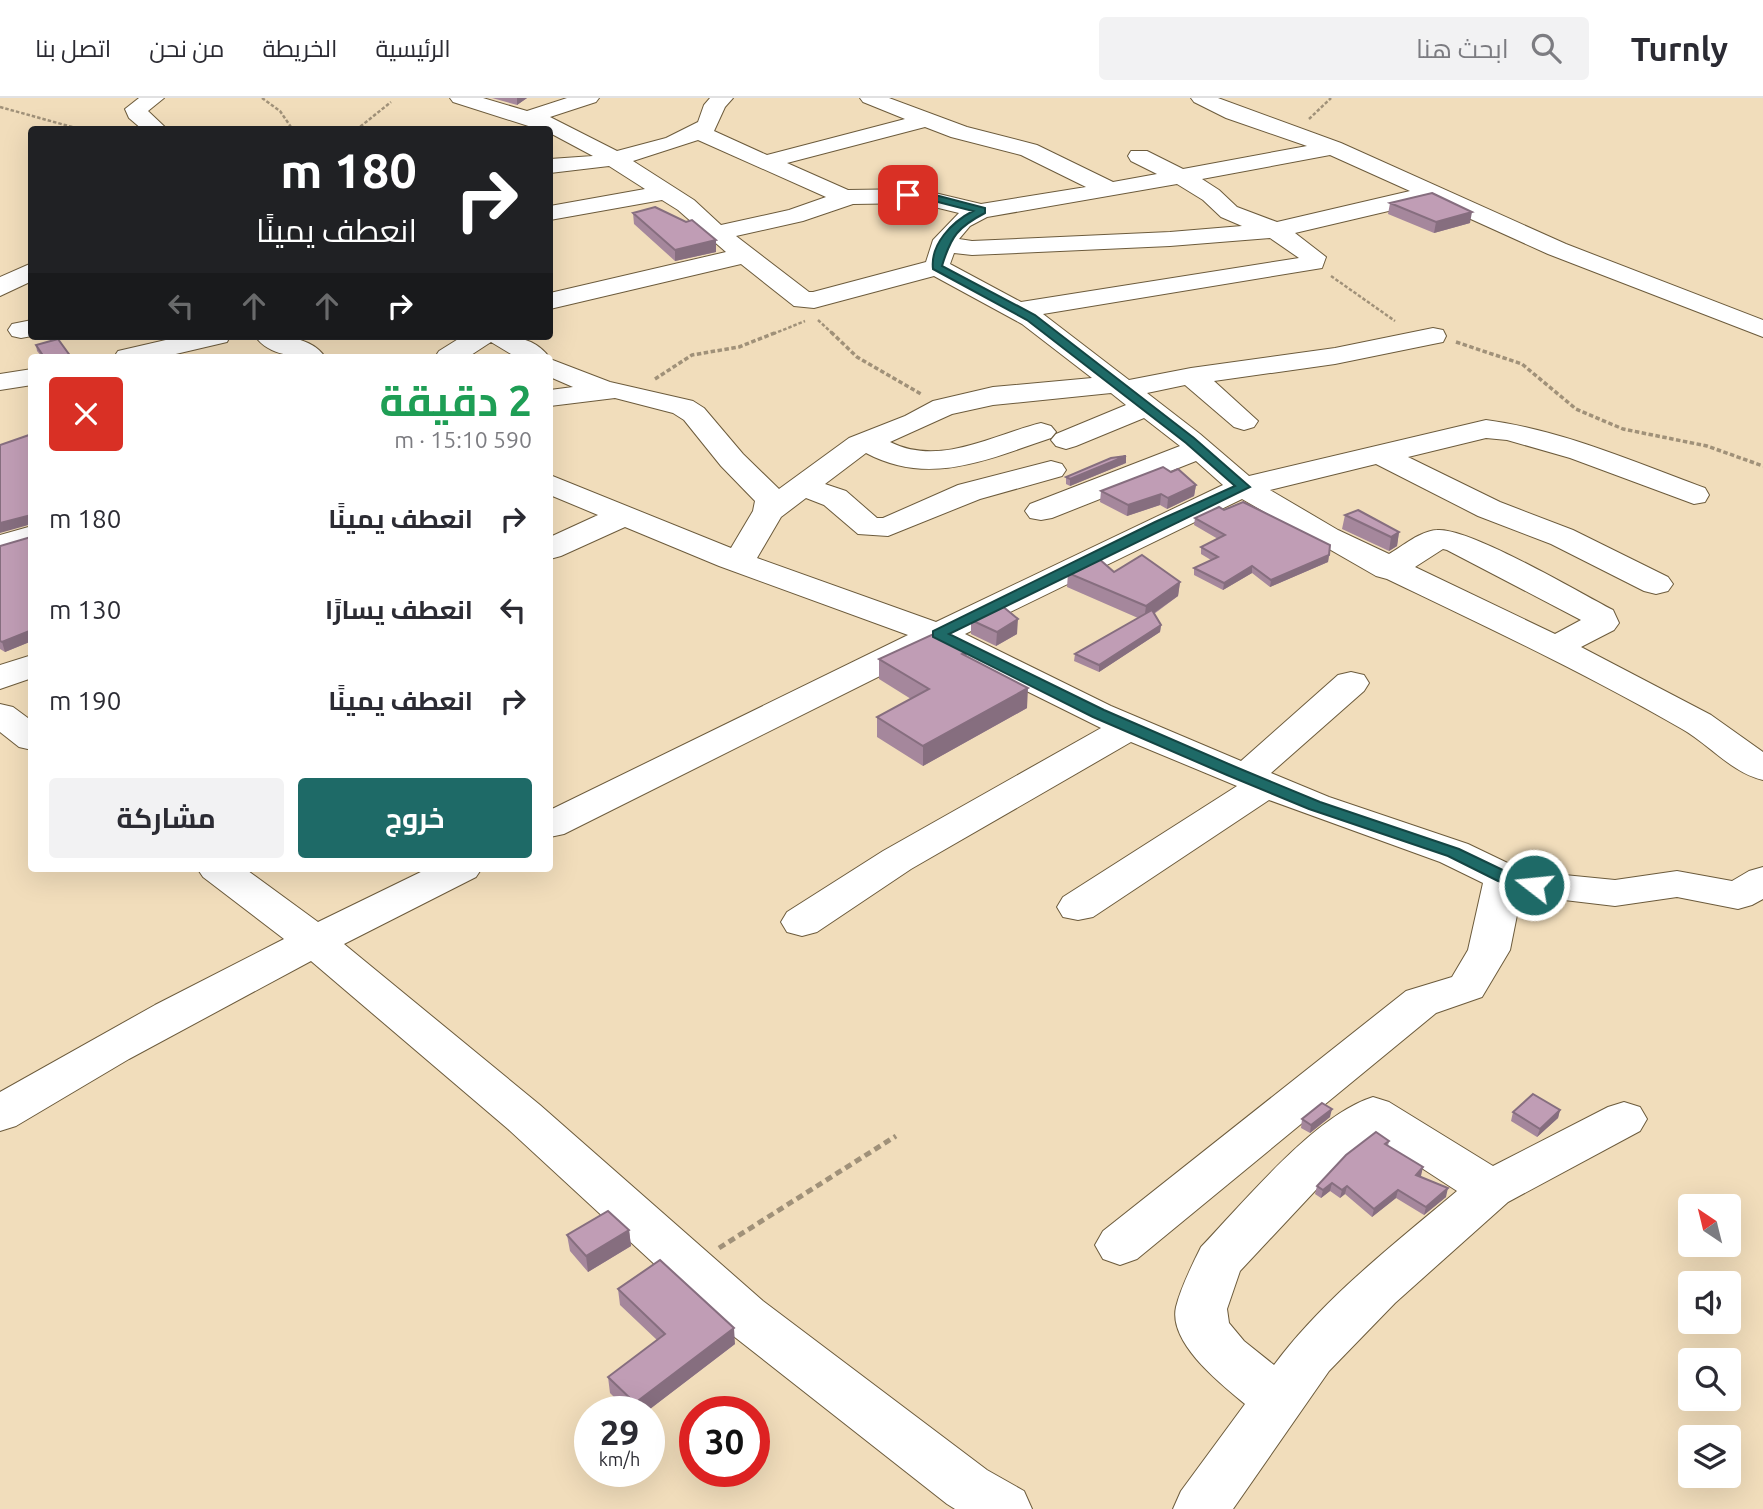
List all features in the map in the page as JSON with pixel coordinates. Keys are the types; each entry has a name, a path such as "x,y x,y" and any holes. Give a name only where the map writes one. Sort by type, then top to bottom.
{"street":[{"path":"152,126 136,109 140,104 154,98"},
{"path":"460,98 525,110 592,108"},
{"path":"553,166 614,159 698,131 708,125 715,105 723,98"},
{"path":"870,98 990,142 1029,150 1110,190"},
{"path":"1201,98 1234,113 1333,148 1557,249 1763,329"},
{"path":"559,129 592,108"},
{"path":"525,110 591,145 663,193 686,205 716,233 808,301 940,255 972,248 1170,239 1275,230 1434,193"},
{"path":"765,162 925,120"},
{"path":"591,145 651,129"},
{"path":"698,131 847,198"},
{"path":"940,255 962,221 981,211 1333,148"},
{"path":"1016,312 1313,263 1314,257 1275,230 1229,212 1211,195 1139,156"},
{"path":"553,213 663,193"},
{"path":"716,233 795,216 847,198 918,195 981,211"},
{"path":"553,300 747,255"},
{"path":"940,255 974,289 1031,318 1200,449 1243,487 1327,537 1388,569 1555,647 1698,723 1763,769"},
{"path":"0,288 28,272"},
{"path":"866,441 898,457 914,461 967,455 1053,436 1130,394 1191,376 1335,356 1433,336"},
{"path":"139,348 191,340"},
{"path":"276,340 305,354"},
{"path":"454,354 476,340"},
{"path":"507,340 530,354"},
{"path":"553,368 617,392 683,407 694,414 732,460 765,491 770,501 769,511"},
{"path":"1191,376 1244,421"},
{"path":"0,382 28,378"},
{"path":"553,398 617,392"},
{"path":"738,562 769,511 802,486 866,441 915,422 943,407 993,396 1130,394"},
{"path":"553,824 1159,525 1243,487 1486,429 1500,430 1599,458 1694,495"},
{"path":"1041,511 1200,449"},
{"path":"1381,455 1489,509 1562,537 1656,584"},
{"path":"802,486 835,498 869,527 876,529 888,527 969,492 1051,470"},
{"path":"553,485 738,562 938,634 1130,727 1255,781 1315,805 1441,848 1504,877 1534,885 1615,893 1677,884 1731,896 1743,894 1763,880"},
{"path":"553,548 623,516"},
{"path":"0,545 28,536"},
{"path":"1388,569 1437,539 1445,538 1601,617 1602,623 1555,647"},
{"path":"1528,579 1599,556"},
{"path":"0,678 28,667"},
{"path":"1079,907 1255,781 1351,683"},
{"path":"0,692 28,685"},
{"path":"0,715 28,736"},
{"path":"802,922 897,860 1130,727"},
{"path":"222,872 302,931 580,1165 745,1316 957,1479 1004,1509"},
{"path":"0,1114 148,1027 454,872"},
{"path":"1120,1245 1421,1002 1467,988 1489,950 1504,877"},
{"path":"1279,1402 1226,1356 1205,1331 1201,1309 1219,1262 1326,1148 1373,1114 1491,1189"},
{"path":"1201,1509 1311,1356 1412,1257 1491,1189 1624,1119"}],"path":[{"path":"262,98 280,111 290,126"},
{"path":"361,126 391,102"},
{"path":"0,107 69,126"},
{"path":"1313,263 1391,319 1412,330 1497,354 1522,364 1576,409 1622,429 1707,446 1763,466"},
{"path":"617,392 692,355 739,347 816,317 857,357 943,407"},
{"path":"689,1267 896,1136"}],"building":[{"path":"1432,193 1472,212 1436,222 1390,203"},
{"path":"655,207 686,222 692,220 716,240 675,250 633,213"},
{"path":"59,340 69,354 42,354 36,345"},
{"path":"28,435 28,516 0,523 0,445"},
{"path":"1126,456 1070,479 1066,477 1111,458"},
{"path":"1163,467 1171,472 1178,469 1196,485 1168,498 1161,494 1128,505 1101,491"},
{"path":"1243,502 1330,545 1329,555 1271,580 1252,566 1224,583 1194,568 1218,557 1201,547 1225,535 1195,518 1219,507 1224,510"},
{"path":"1358,510 1399,532 1391,537 1345,515"},
{"path":"28,538 28,632 2,642 0,641 0,546"},
{"path":"1142,555 1180,582 1146,606 1068,573 1098,558 1114,572"},
{"path":"1001,605 1018,619 997,632 971,620"},
{"path":"1152,610 1161,625 1099,665 1075,654"},
{"path":"940,631 967,644 959,649 965,652 962,654 1028,688 923,746 877,717 929,689 879,659"},
{"path":"1533,1094 1560,1110 1540,1129 1513,1112"},
{"path":"1322,1103 1332,1109 1311,1125 1302,1119"},
{"path":"1376,1132 1389,1141 1385,1144 1423,1167 1416,1175 1448,1188 1426,1207 1398,1190 1374,1209 1347,1186 1342,1190 1332,1183 1323,1190 1317,1186 1346,1155"},
{"path":"608,1211 629,1230 586,1256 567,1235"},
{"path":"660,1260 734,1328 644,1396 628,1396 608,1377 665,1334 618,1289"}],"route":[{"path":"908,195 939,199 981,211 962,221 945,240 937,267 1031,318 1077,351 1190,440 1243,487 1159,525 938,634 1098,713 1232,771 1315,805 1454,853 1504,877 1534,885"}]}
